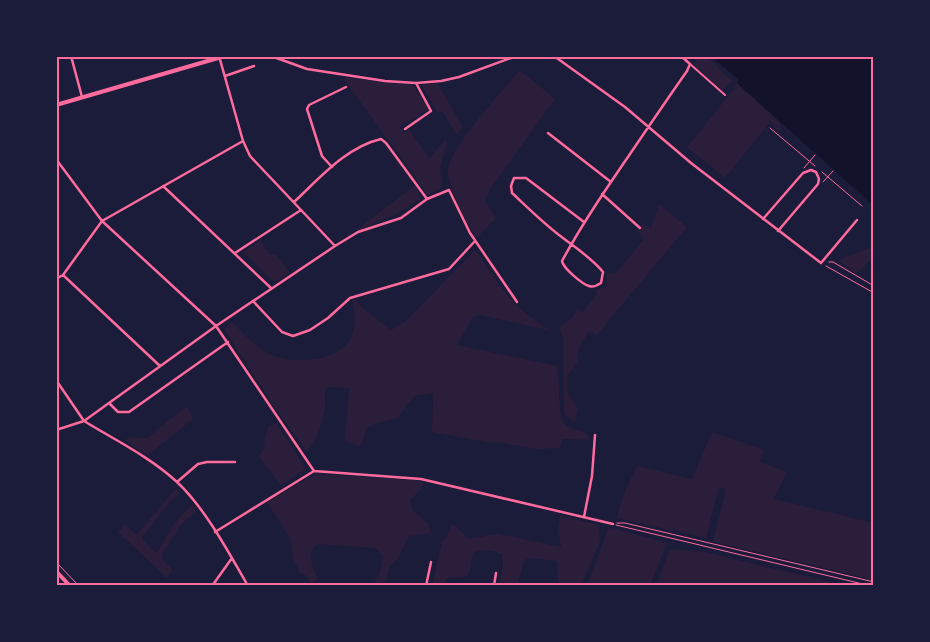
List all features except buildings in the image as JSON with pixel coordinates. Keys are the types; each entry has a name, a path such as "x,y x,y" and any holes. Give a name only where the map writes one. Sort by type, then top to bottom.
{"main road":[{"path":"56,105 225,56"},
{"path":"56,571 70,586"}],"street":[{"path":"71,56 82,97"},
{"path":"271,56 307,69 385,81 416,83 459,77 516,56"},
{"path":"554,56 625,108 820,263 857,220"},
{"path":"681,56 725,95"},
{"path":"219,57 243,141 250,156 335,246"},
{"path":"584,222 526,178 514,178 511,186 512,193 547,226 571,245 600,267 603,272 601,283 596,286 589,286 564,268 562,261 571,245 584,222 602,194 649,128 690,64"},
{"path":"225,76 254,66"},
{"path":"405,128 431,111 416,83"},
{"path":"332,166 322,156 307,109 308,105 346,87"},
{"path":"548,134 611,182"},
{"path":"294,202 332,166 350,153 381,139 416,182 426,199"},
{"path":"56,279 62,275 102,221 243,141"},
{"path":"56,159 102,221 216,326 314,471"},
{"path":"763,219 803,173 814,171 818,174 819,181 778,231"},
{"path":"163,186 271,288"},
{"path":"56,430 84,421 110,404 216,326 335,246 358,232 401,218 426,199 448,190 475,241 517,302"},
{"path":"602,194 640,228"},
{"path":"235,253 301,210"},
{"path":"253,301 282,332 293,336 303,333 328,318 350,298 449,269 475,241"},
{"path":"62,275 160,366"},
{"path":"110,404 118,412 129,412 228,342"},
{"path":"56,380 84,421 177,482 215,532 248,586"},
{"path":"584,517 592,476 595,435"},
{"path":"177,482 198,464 235,462"},
{"path":"215,532 314,471 421,479 613,524"},
{"path":"212,586 232,558"},
{"path":"426,586 431,562"},
{"path":"494,586 496,573"}],"path":[{"path":"803,173 803,169 815,154"},
{"path":"828,177 833,170"},
{"path":"820,263 833,262 874,286"},
{"path":"820,263 874,293"},
{"path":"613,524 625,523 874,582"},
{"path":"613,524 871,586"},
{"path":"56,562 79,586"}],"shaded area":[{"path":"698,56 713,62 724,74 733,80 723,91 693,65"},
{"path":"711,56 874,56 874,206 737,83 739,80"},
{"path":"520,70 555,99 491,188 485,201 496,218 476,239 459,206 449,179 450,162 466,135"},
{"path":"342,77 412,84 429,109 400,127 404,133 409,130 429,158 446,139 447,144 440,167 442,188 427,195"},
{"path":"437,83 463,127 458,133 456,133 442,111 438,113 421,85"},
{"path":"737,83 780,123 781,133 773,127 775,125 771,121 725,178 687,147"},
{"path":"415,185 421,199 393,216 355,231"},
{"path":"659,204 687,227 597,335 589,331 579,348 577,363 567,376 568,394 578,409 575,423 564,414 563,337 559,327 570,320 577,310 582,313 597,294 596,290 604,287 607,281 607,274 616,273 644,239 637,231 643,224 651,228"},
{"path":"261,240 270,255 276,254 290,273 278,281 273,281 243,252"},
{"path":"874,246 874,257 856,274 838,260"},
{"path":"475,250 514,302 536,321 553,331 480,315 473,317 457,345 557,366 561,419 569,427 587,433 590,440 563,439 560,448 538,449 497,442 491,443 432,432 432,393 415,396 397,418 376,423 366,429 362,445 358,446 347,442 345,437 349,388 326,387 321,425 307,452 277,411 224,329 232,322 257,346 280,358 302,360 331,355 340,350 351,338 355,321 352,300 355,299 363,308 391,330 405,322"},
{"path":"187,406 193,419 147,456 125,440 129,437 147,438"},
{"path":"276,423 305,467 305,470 281,485 259,457 265,446 263,442 269,426"},
{"path":"712,432 764,450 760,462 787,472 774,499 874,523 874,580 713,541 726,489 719,487 706,538 617,518 625,492 637,466 692,479"},
{"path":"315,474 423,482 422,488 411,499 412,510 428,523 431,532 409,536 398,558 389,568 385,586 376,586 375,580 380,572 383,556 375,548 318,544 314,547 311,555 317,579 313,584 310,583 307,576 300,573 293,558 290,538 267,502"},
{"path":"176,488 180,493 168,504 142,538 155,552 158,551 174,524 192,504 197,510 180,526 162,555 162,559 173,570 167,578 119,531 124,524 136,534 138,533"},
{"path":"560,515 599,525 600,542 581,586 563,586 563,584 558,584 557,561 528,558 524,561 517,586 499,586 503,565 502,554 487,550 473,553 470,571 467,576 448,578 442,586 432,586 442,542 452,525 456,526 469,539 498,534 561,547 558,528"},
{"path":"609,527 667,543 650,586 587,586"},
{"path":"670,549 705,552 847,586 656,586"}]}
